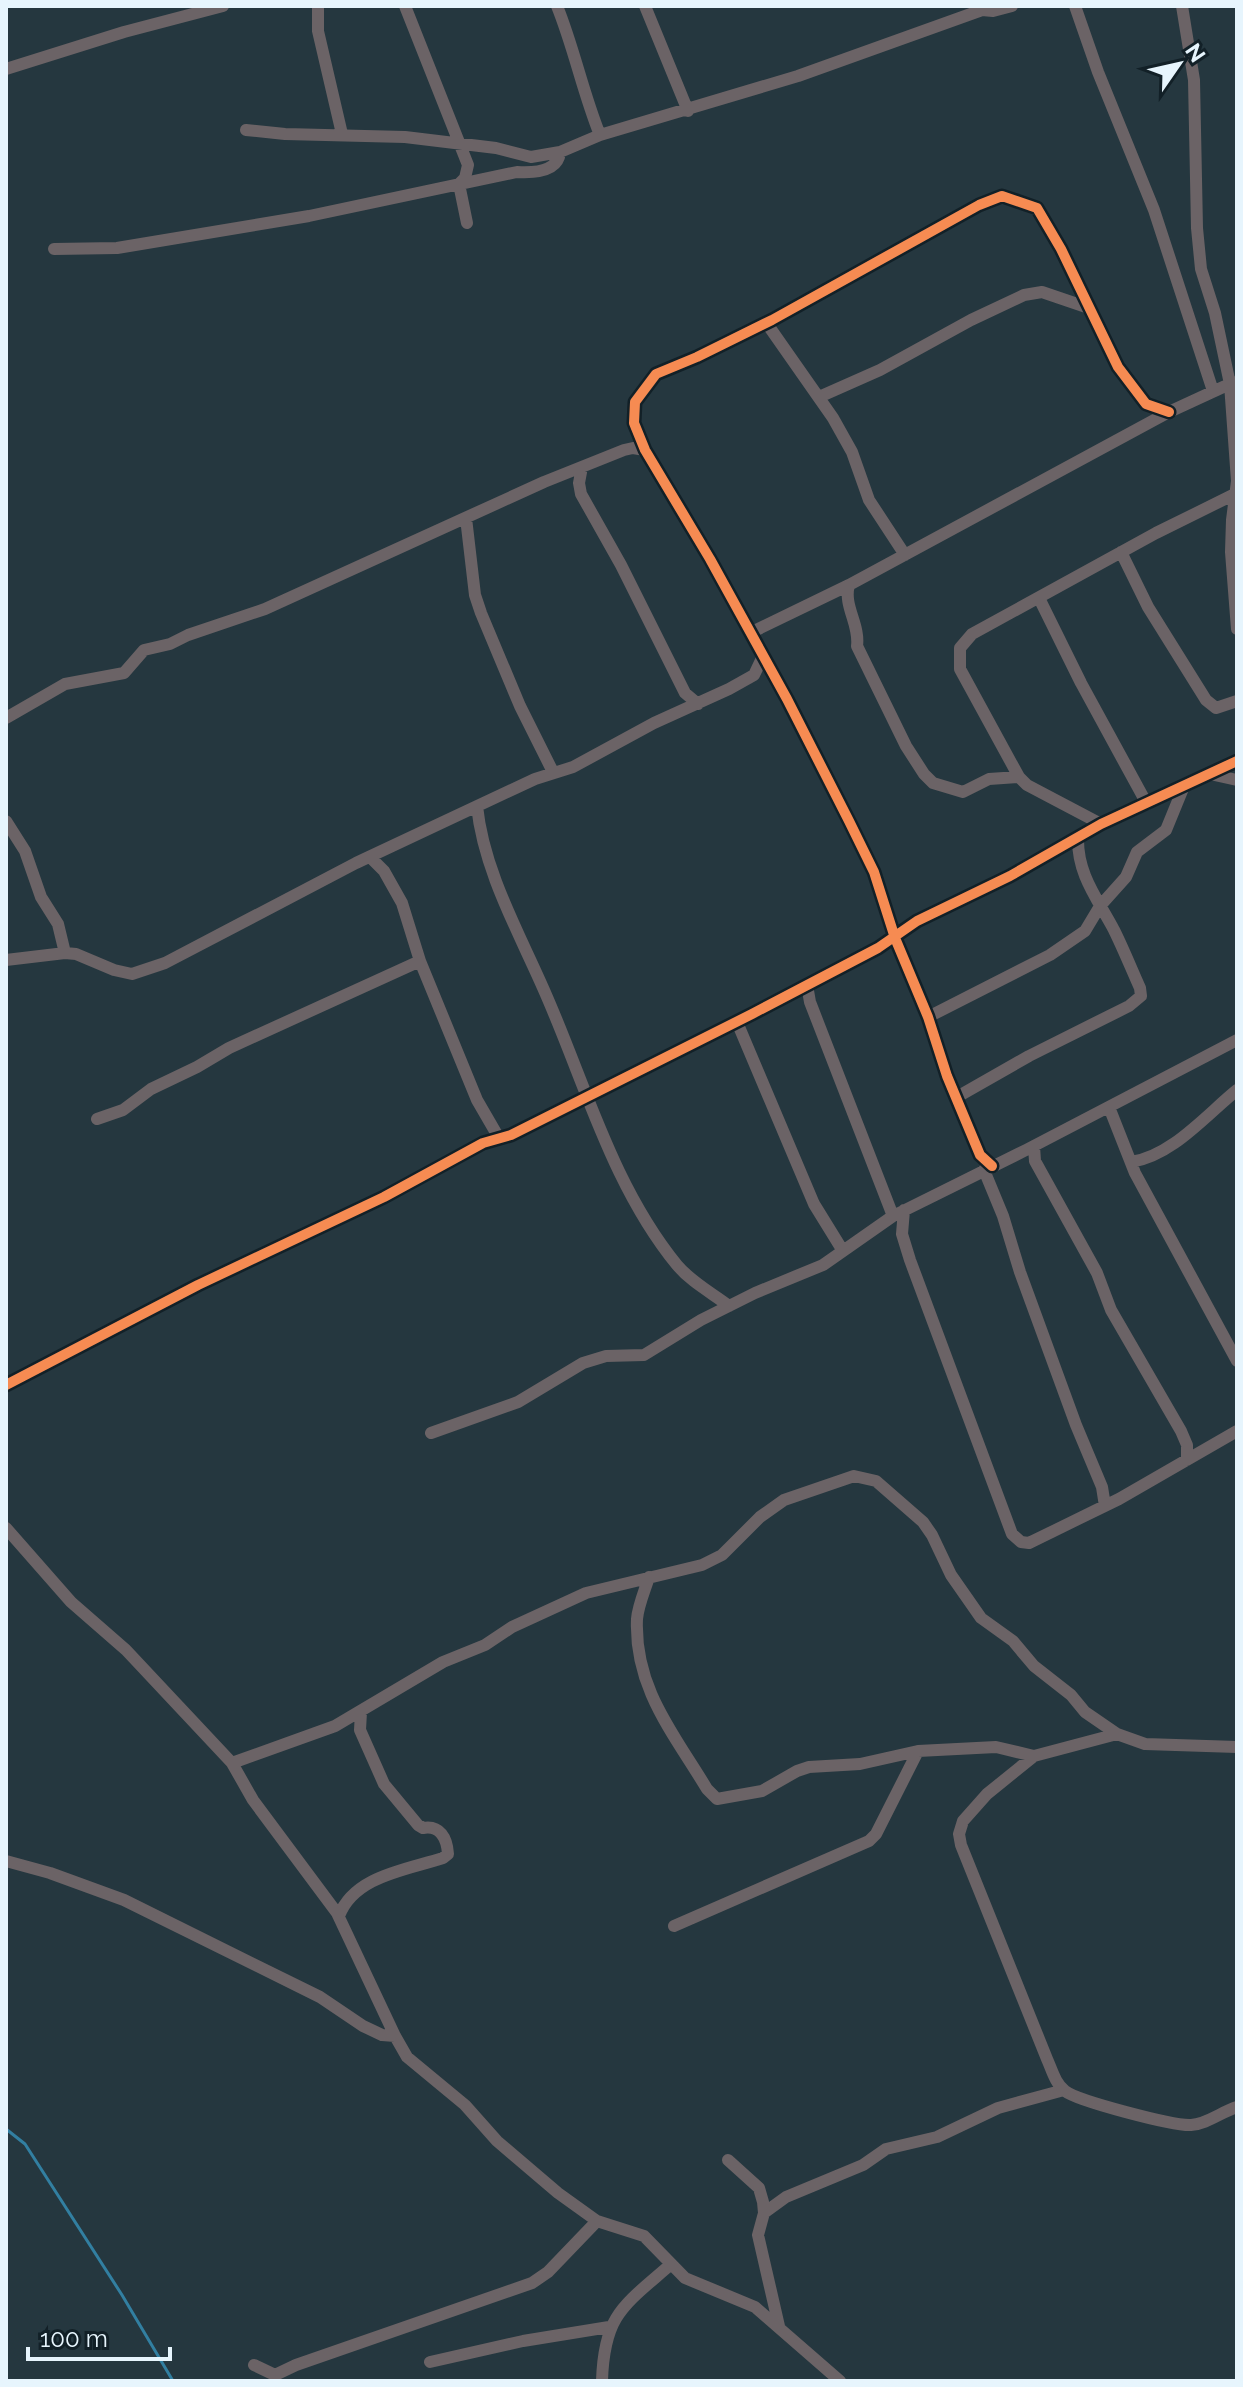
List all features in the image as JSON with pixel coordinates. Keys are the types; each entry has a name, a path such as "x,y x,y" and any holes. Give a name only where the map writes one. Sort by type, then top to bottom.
{"street":[{"path":"6,69 124,32 223,6"},
{"path":"318,6 318,31 342,134"},
{"path":"405,6 468,165 465,178 459,184"},
{"path":"557,6 600,135"},
{"path":"645,6 688,111"},
{"path":"246,130 405,137 496,148 531,157 560,152 600,135 798,76 981,8 993,11 1012,6"},
{"path":"1075,6 1154,210 1213,391"},
{"path":"1182,6 1194,80 1197,228 1201,269 1234,387 1237,469 1231,552 1237,629"},
{"path":"54,249 117,248 309,216 552,167 558,162 560,152"},
{"path":"459,184 467,223"},
{"path":"1105,1506 1102,1487 1076,1425 1020,1272 1003,1216 928,1017 895,938 874,872 779,685 710,559 645,450 634,423 635,402 656,374 772,320 979,205 1002,196 1037,208 1118,367 1140,399 1169,412"},
{"path":"819,397 880,370 1024,295 1042,292 1089,308"},
{"path":"772,320 770,328 819,397 852,452 869,500 905,555"},
{"path":"750,633 849,585 1169,412 1213,391 1234,387"},
{"path":"6,718 65,684 124,673 144,650 170,644 265,609 624,450 645,450"},
{"path":"582,467 579,483 581,494 621,565 685,693 698,704"},
{"path":"1101,824 1027,785 1019,777 960,669 958,657 964,641 1121,552 1236,493"},
{"path":"466,518 475,595 481,613 526,720 553,772"},
{"path":"1121,552 1148,607 1210,706 1216,708 1237,701"},
{"path":"849,585 847,599 857,631 857,646 906,746 924,774 933,783 963,792 989,779 1019,777"},
{"path":"1039,598 1147,804"},
{"path":"6,960 76,954 132,974 165,963 370,857 553,772 573,767 654,723 698,704 754,675 763,656"},
{"path":"754,675 779,685"},
{"path":"6,1385 483,1143 511,1135 737,1022 895,938 917,921 1010,876 1101,824 1237,761"},
{"path":"1210,774 1237,780"},
{"path":"928,1017 1050,955 1085,931 1100,906 1126,877 1137,852 1166,830 1184,786"},
{"path":"477,806 480,831 505,900 620,1174 678,1265 729,1306"},
{"path":"6,821 25,851 41,897 58,924 65,953"},
{"path":"957,1097 1029,1056 1138,1001 1141,996 1140,988 1083,875 1077,857 1078,837"},
{"path":"370,857 384,871 402,903 420,961 477,1100 499,1138"},
{"path":"97,1119 123,1110 151,1089 229,1048 420,961"},
{"path":"807,985 810,1002 898,1213 904,1240 1012,1534 1021,1542 1029,1543 1122,1498 1237,1431"},
{"path":"737,1022 814,1204 843,1251"},
{"path":"431,1433 498,1411 583,1363 606,1356 644,1355 729,1306 823,1265 898,1213 1019,1154 1237,1040"},
{"path":"1131,1162 1154,1156 1167,1148 1237,1090"},
{"path":"1109,1107 1131,1162 1237,1361"},
{"path":"1034,1146 1035,1161 1097,1273 1111,1310 1181,1431 1187,1445 1187,1460"},
{"path":"1019,1154 1035,1161"},
{"path":"232,1763 335,1726 443,1662 485,1645 512,1627 586,1593 702,1565 722,1555 760,1517 784,1500 854,1476 876,1481 923,1522 951,1575 981,1618 1013,1641 1034,1666 1071,1695 1085,1712 1117,1734 1145,1744 1237,1747"},
{"path":"1102,1487 1122,1498"},
{"path":"6,1528 71,1602 126,1650 232,1763 253,1800 339,1916 407,2057 465,2105 497,2141 558,2193 597,2221 644,2236 685,2278 755,2307 840,2381"},
{"path":"649,1577 637,1617 642,1672 648,1691 707,1789 717,1799 762,1791 809,1767 860,1764 918,1751 996,1747 1034,1756"},
{"path":"339,1916 343,1904 369,1882 448,1854 440,1831 433,1826 423,1828 418,1825 388,1792 360,1730 361,1712"},
{"path":"1117,1734 1034,1756 987,1794 963,1821 959,1834 961,1845 1057,2083 1064,2090 1095,2103 1182,2124 1201,2123 1237,2107"},
{"path":"674,1926 869,1841 876,1834 918,1751"},
{"path":"6,1861 50,1873 124,1900 320,1997 363,2026 382,2035 395,2036"},
{"path":"764,2213 786,2197 863,2165 886,2149 937,2137 998,2108 1064,2090"},
{"path":"728,2160 759,2188 764,2213 758,2235 779,2326"},
{"path":"254,2365 275,2375 532,2283 548,2272 597,2221"},
{"path":"602,2381 603,2350 609,2327 622,2307 670,2265"},
{"path":"430,2362 523,2341 609,2327"}],"waterway":[{"path":"6,2129 25,2144 173,2381"}],"cycle path":[{"path":"992,1166 980,1155 947,1076 928,1017 895,938 874,872 787,699 710,559 645,450 634,423 635,402 656,374 772,320 979,205 1002,196 1037,208 1061,249 1118,367 1146,404 1169,412"},
{"path":"6,1385 198,1285 384,1197 483,1143 511,1135 752,1014 878,948 917,921 1010,876 1101,824 1237,761"}]}
